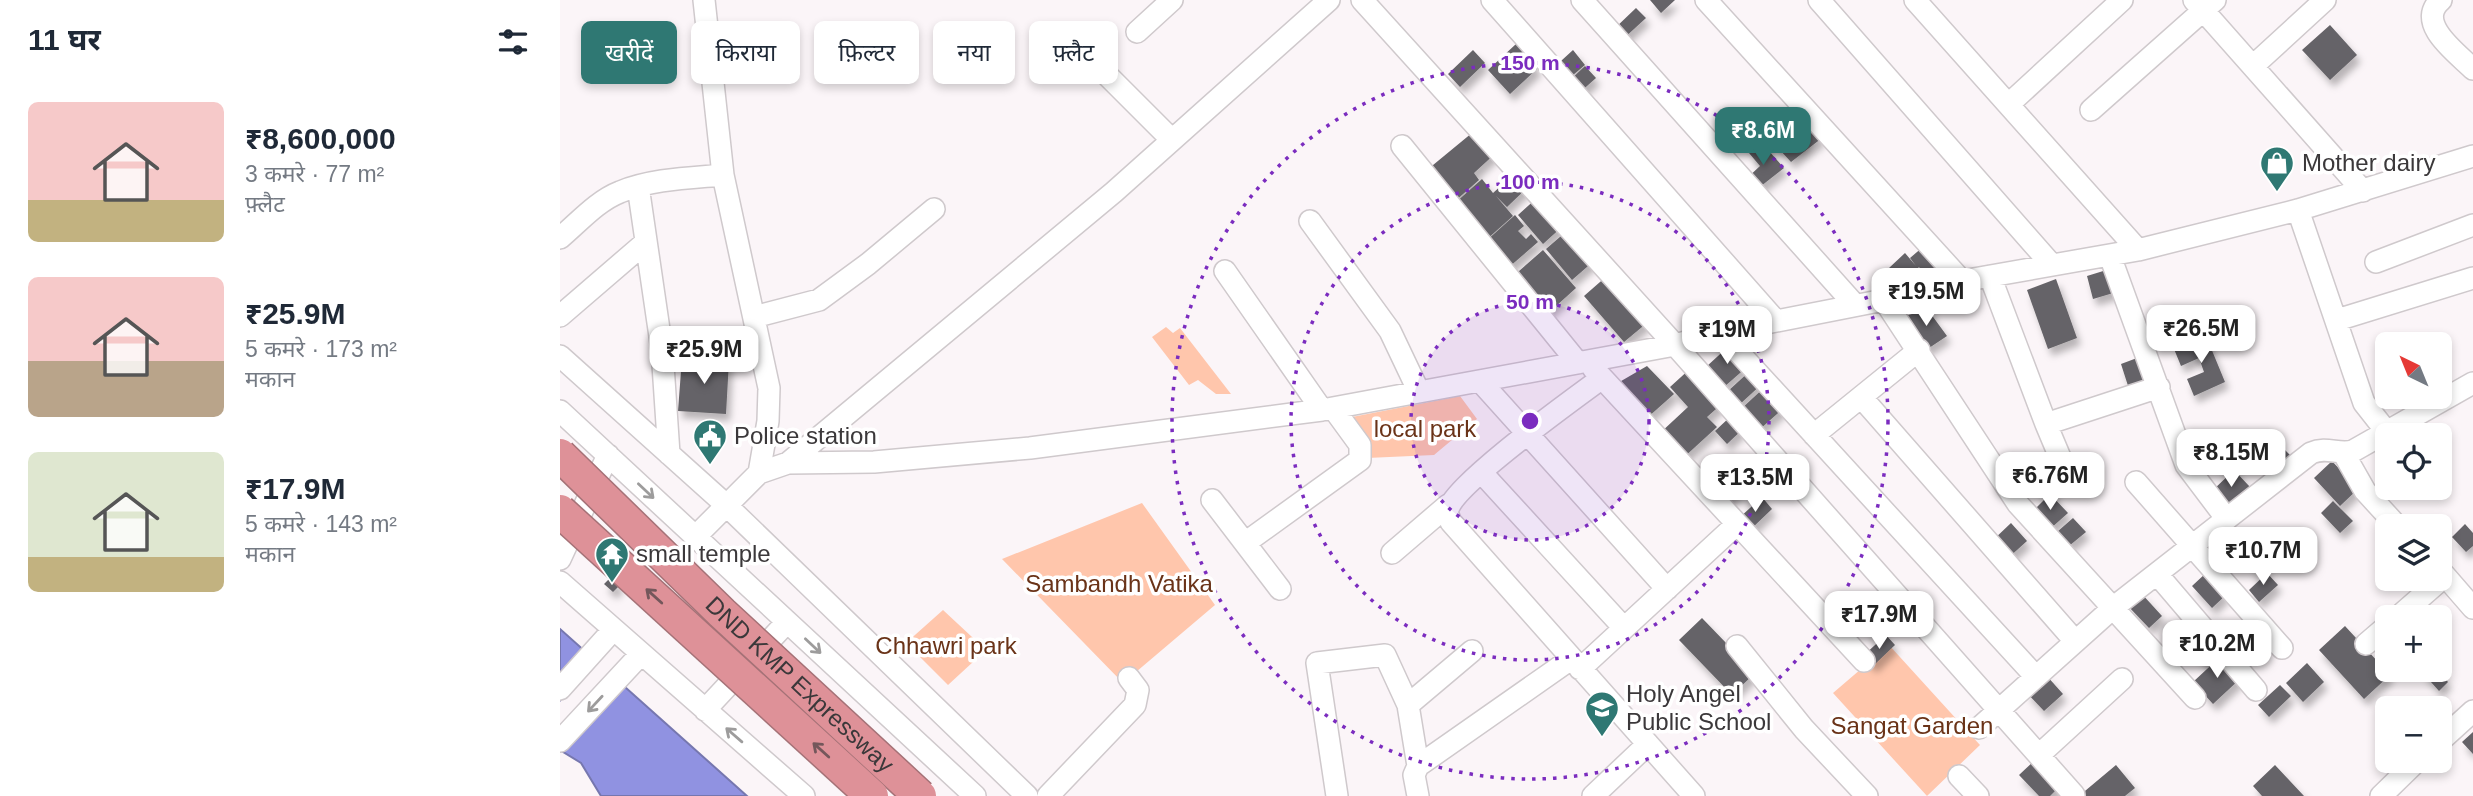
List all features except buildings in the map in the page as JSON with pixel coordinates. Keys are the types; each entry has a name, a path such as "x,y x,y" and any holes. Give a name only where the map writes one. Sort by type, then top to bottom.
{"highway":[{"name":"DND KMP Expressway","path":"560,456 722,613 920,796"},
{"name":"DND KMP Expressway","path":"560,511 872,796"}],"street":[{"path":"704,0 723,175 769,388 768,421 759,473"},
{"path":"1136,32 1172,0"},
{"path":"1362,0 1675,345 2074,795"},
{"path":"1492,0 1776,321"},
{"path":"1582,0 1855,305"},
{"path":"1706,0 1962,281"},
{"path":"1819,0 2051,264"},
{"path":"1915,0 2138,250"},
{"path":"2009,104 2122,0"},
{"path":"2253,66 2325,0"},
{"path":"2441,0 2436,4 2433,15 2437,33 2473,69"},
{"path":"788,463 1114,192 1323,2"},
{"path":"2091,110 2204,4 2253,66 2363,191"},
{"path":"1116,84 1172,140"},
{"path":"1402,146 1582,362 1602,378 1864,661"},
{"path":"695,537 759,473 788,463 943,458 1328,409 1675,345 1720,332 1884,300 1962,281 2138,250 2298,210 2473,156"},
{"path":"560,238 597,206 619,192 638,186 723,175"},
{"path":"638,186 662,350 669,454"},
{"path":"754,317 819,300 868,264 934,208"},
{"path":"2298,210 2364,403 2380,423"},
{"path":"1310,221 1390,331 1419,392"},
{"path":"2376,262 2473,225"},
{"path":"560,316 646,242"},
{"path":"2110,256 2186,465 2225,519"},
{"path":"1225,271 1328,409 1360,445 1360,460 1245,543"},
{"path":"1990,276 2071,486"},
{"path":"2337,320 2473,278"},
{"path":"1884,300 1919,349 2018,504 2195,698"},
{"path":"1720,332 2036,677"},
{"path":"1814,435 1919,349"},
{"path":"560,356 726,504 1027,796"},
{"path":"1392,553 1482,472 1602,378"},
{"path":"1480,381 1667,589"},
{"path":"2400,423 2473,383"},
{"path":"2046,424 2159,387"},
{"path":"1862,398 2075,641"},
{"path":"560,411 975,796"},
{"path":"1979,728 2114,607 2311,453 2328,449 2344,453 2375,437"},
{"path":"2344,453 2365,491 2386,514"},
{"path":"560,559 608,455"},
{"path":"1482,472 1624,628"},
{"path":"2136,482 2194,544 2282,648"},
{"path":"1212,500 1280,589"},
{"path":"1448,505 1451,522 1647,744 1687,794"},
{"path":"1418,796 1414,775 1418,766 1575,664 1624,628 1737,524"},
{"path":"2157,574 2256,691"},
{"path":"560,582 607,637 635,661 705,710 804,796"},
{"path":"2452,584 2473,608"},
{"path":"2409,605 2424,591"},
{"path":"705,710 787,622"},
{"path":"2366,644 2375,636"},
{"path":"560,689 607,637"},
{"path":"1737,646 1804,729 1867,796"},
{"path":"1408,705 1472,651"},
{"path":"1336,796 1317,663 1385,655 1408,705 1418,766"},
{"path":"560,741 635,661"},
{"path":"1048,796 1135,705 1138,690 1129,678"},
{"path":"2039,755 2122,679"},
{"path":"2452,730 2473,711"},
{"path":"1593,796 1647,744"},
{"path":"2381,796 2405,773"},
{"path":"1959,776 1978,796"}],"green space":[{"path":"1166,327 1173,333 1180,328 1231,394 1216,394 1198,380 1189,385 1152,337"},
{"name":"local park","path":"1460,396 1477,419 1434,455 1367,458 1352,417"},
{"name":"Sambandh Vatika","path":"1142,503 1215,605 1123,683 1002,559"},
{"name":"Chhawri park","path":"943,610 986,650 948,685 906,643"},
{"name":"Sangat Garden","path":"1889,645 1980,745 1927,796 1833,693"}],"water":[{"path":"560,629 747,796 601,796 581,763 560,750"}],"pier":[{"path":"598,659 620,678 560,741 560,702"}],"place":[{"name":"Mother dairy","path":"2277,193"},
{"name":"Police station","path":"710,466"},
{"name":"small temple","path":"612,584"},
{"name":"Holy Angel Public School","path":"1602,738"}]}
